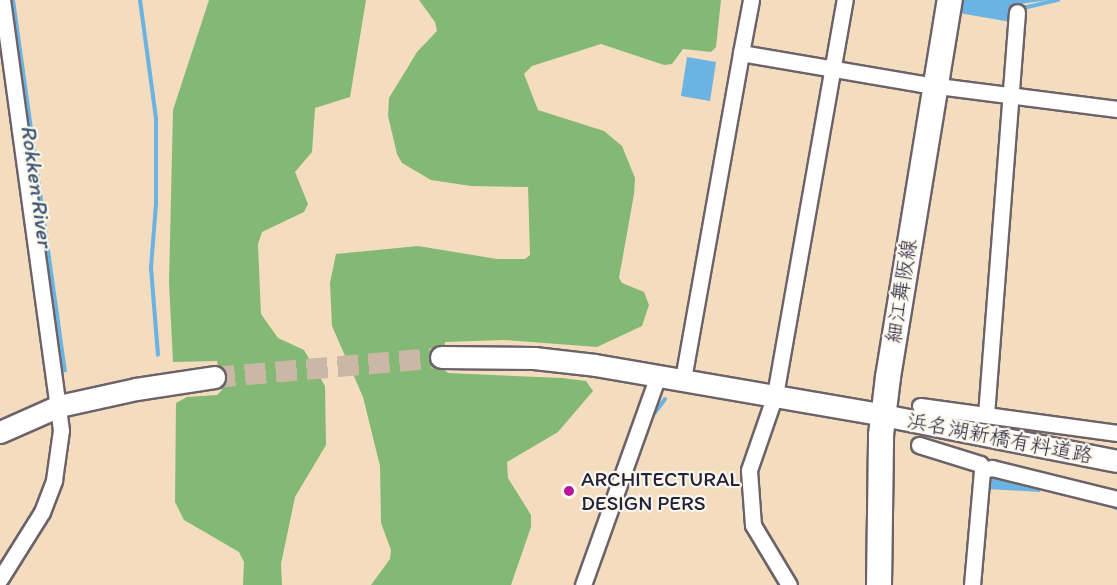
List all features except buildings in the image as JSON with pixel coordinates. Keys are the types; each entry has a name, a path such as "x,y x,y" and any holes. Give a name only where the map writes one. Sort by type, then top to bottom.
{"main road":[{"name":"細江舞阪線","path":"879,585 883,415 950,0"}],"street":[{"path":"0,579 49,496 60,447 58,406 2,0"},
{"path":"683,380 751,0"},
{"path":"789,585 757,533 751,517 749,470 775,395 845,0"},
{"path":"986,416 1017,12"},
{"path":"741,52 935,85 1117,109"},
{"name":"浜名湖新橋有料道路","path":"441,357 534,358 658,375 883,415 1117,461"},
{"path":"583,585 658,375"},
{"path":"0,432 58,406 136,389 214,377"},
{"path":"920,406 1117,433"},
{"path":"919,445 980,464 984,469 1117,500"},
{"path":"972,585 980,475 984,469"}],"green space":[{"path":"209,0 366,0 350,97 315,108 312,152 295,172 308,204 304,212 262,232 258,244 261,314 278,338 304,350 325,386 326,445 295,497 281,564 282,585 243,585 244,562 239,552 184,520 175,502 176,403 187,397 217,395 222,390 217,361 173,362 169,283 173,110"},
{"path":"419,0 721,0 716,47 711,52 683,49 672,64 664,65 601,44 532,66 524,74 538,110 604,131 622,146 635,178 619,278 622,283 644,292 649,305 642,326 597,347 503,340 445,342 444,369 448,373 562,378 586,381 593,391 558,432 507,462 508,478 531,515 531,527 511,585 371,585 390,559 391,550 381,523 380,466 363,397 332,326 330,283 336,254 418,246 497,259 525,259 530,255 528,187 471,186 431,180 402,163 397,154 388,116 389,98 417,52 437,31 435,22"}],"water":[{"name":"Rokken River","path":"7,0 15,0 67,372 59,373"},
{"path":"961,0 1049,0 1012,5 1011,22 959,13"},
{"path":"687,57 716,62 710,101 681,96"},
{"path":"989,477 1040,489 1040,492 988,489"}],"waterway":[{"path":"140,0 156,118 156,204 151,268 158,355"},
{"path":"1023,13 1023,8 1058,0"},
{"path":"650,419 665,399"},
{"path":"62,476 68,434"},
{"path":"51,510 57,492"},
{"path":"1105,503 1117,508"},
{"path":"17,567 47,517"}],"tunnel":[{"path":"214,377 441,357"}],"place":[{"name":"ARCHITECTURAL DESIGN PERS","path":"569,491"}]}
